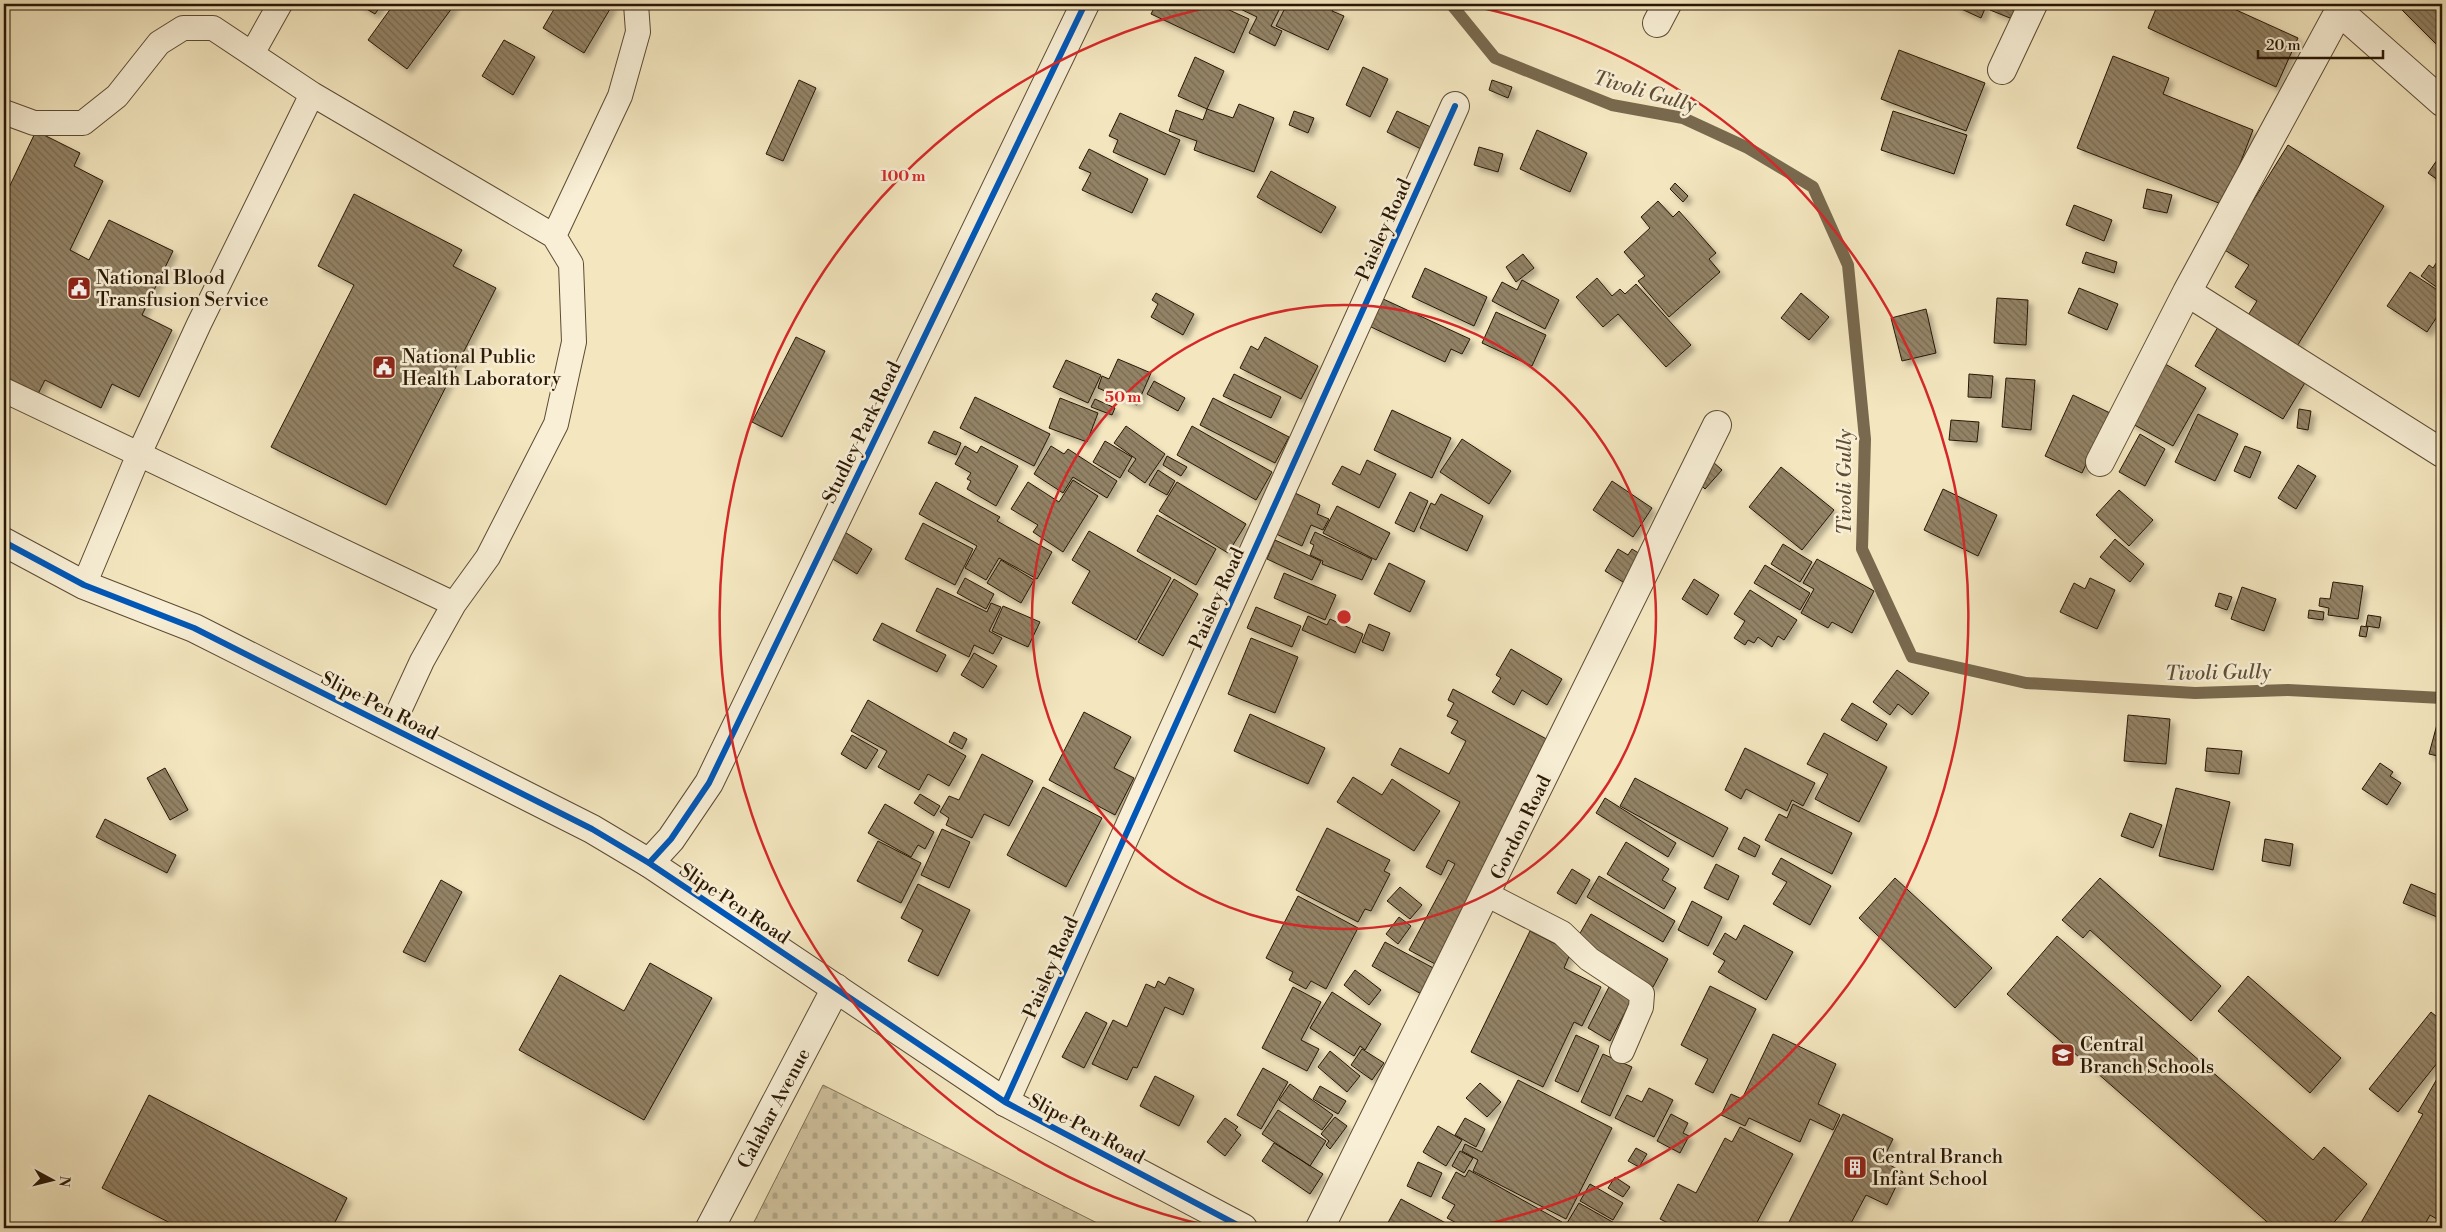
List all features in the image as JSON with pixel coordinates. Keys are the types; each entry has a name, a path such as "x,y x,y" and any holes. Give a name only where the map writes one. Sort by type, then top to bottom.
{"street":[{"name":"Studley Park Road","path":"650,863 671,839 709,783 1085,4"},
{"path":"2002,70 2033,4"},
{"path":"2100,462 2187,292 2341,7 2442,102"},
{"name":"Paisley Road","path":"1005,1102 1455,106"},
{"path":"2187,292 2442,453"},
{"name":"Gordon Road","path":"1320,1228 1717,425"},
{"name":"Slipe Pen Road","path":"4,542 84,585 194,628 592,829 650,863 1005,1102 1243,1228"},
{"name":"Calabar Avenue","path":"710,1228 836,988"}],"lane":[{"path":"252,54 280,4"},
{"path":"554,236 620,96 638,32 636,4"},
{"path":"4,112 34,123 83,123 117,96 158,43 183,28 212,28 312,94 554,236 571,264 574,342 556,424 488,557 454,604 422,661 391,728"},
{"path":"84,585 139,454 199,324 312,94"},
{"path":"4,390 454,604"},
{"path":"1486,894 1562,933 1589,959 1642,994 1641,1007 1622,1051"}],"green space":[{"path":"823,1085 1107,1228 751,1228"}],"building":[{"path":"358,4 382,4 375,14"},
{"path":"394,4 455,4 407,69 368,40"},
{"path":"557,4 613,4 584,53 543,28"},
{"path":"1156,4 1216,4 1249,19 1234,53 1151,14"},
{"path":"1230,4 1282,4 1271,26 1282,31 1275,46 1249,33 1257,17"},
{"path":"1287,4 1336,4 1332,11 1344,16 1328,50 1276,26"},
{"path":"1958,4 1987,4 1981,18 1957,7"},
{"path":"1993,4 2021,4 2015,20 1990,10"},
{"path":"2158,4 2223,4 2298,38 2276,87 2148,28"},
{"path":"2409,4 2442,4 2442,50 2402,10"},
{"path":"504,40 535,57 513,95 482,76"},
{"path":"1899,50 1985,83 1966,131 1881,99"},
{"path":"2113,56 2169,78 2163,94 2253,130 2224,205 2077,148"},
{"path":"1195,57 1224,71 1207,109 1178,96"},
{"path":"1363,67 1388,79 1370,117 1346,105"},
{"path":"799,80 816,88 783,161 766,154"},
{"path":"1492,80 1512,87 1508,98 1489,90"},
{"path":"1239,104 1274,118 1254,172 1194,150 1197,141 1169,131 1176,110 1203,120 1207,109 1233,118"},
{"path":"1294,111 1314,118 1308,133 1289,125"},
{"path":"1397,111 1437,130 1427,152 1387,132"},
{"path":"1893,111 1967,135 1954,174 1881,150"},
{"path":"1120,113 1180,140 1165,175 1113,152 1118,140 1109,136"},
{"path":"1537,130 1587,153 1570,192 1520,169"},
{"name":"National Blood Transfusion Service","path":"36,131 80,153 74,166 103,181 70,250 89,260 109,220 173,251 142,315 172,330 139,397 112,384 101,408 45,380 38,394 4,377 4,198"},
{"path":"2288,145 2384,206 2294,351 2245,320 2257,301 2235,287 2249,265 2223,249"},
{"path":"1479,147 1503,154 1498,172 1474,165"},
{"path":"1089,149 1148,179 1132,213 1082,190 1091,173 1079,168"},
{"path":"2442,153 2442,183 2428,173"},
{"path":"1271,171 1336,207 1321,233 1257,197"},
{"path":"1675,183 1688,196 1683,202 1670,189"},
{"path":"2147,189 2172,195 2167,213 2143,208"},
{"name":"National Public Health Laboratory","path":"354,194 462,250 453,266 496,288 386,505 271,447 354,285 318,266"},
{"path":"1658,201 1673,217 1679,211 1716,253 1709,259 1720,272 1669,317 1638,281 1645,276 1624,252 1650,228 1641,217"},
{"path":"2074,205 2112,220 2104,241 2066,225"},
{"path":"2086,252 2117,262 2114,273 2082,263"},
{"path":"1523,254 1534,268 1516,282 1506,267"},
{"path":"2442,254 2442,291 2421,276 2429,265 2433,268"},
{"path":"1425,268 1487,297 1474,326 1412,297"},
{"path":"2410,272 2442,293 2442,309 2427,332 2387,306"},
{"path":"1597,278 1612,296 1620,289 1625,294 1636,284 1691,345 1666,367 1618,314 1603,327 1576,297"},
{"path":"1522,280 1559,300 1545,329 1492,301 1502,282 1517,290"},
{"path":"2079,288 2118,304 2107,330 2068,313"},
{"path":"1156,293 1194,314 1183,335 1151,317 1158,304 1152,300"},
{"path":"1801,293 1829,317 1809,340 1781,318"},
{"path":"1381,298 1470,339 1462,354 1451,349 1445,362 1369,326"},
{"path":"1997,298 2028,300 2026,345 1994,343"},
{"path":"1926,309 1936,353 1902,361 1891,318"},
{"path":"1496,312 1546,335 1532,366 1482,343"},
{"path":"2218,327 2306,381 2283,419 2195,366"},
{"path":"796,337 825,351 782,437 752,422"},
{"path":"1265,337 1318,366 1301,399 1240,368 1251,346 1258,350"},
{"path":"1118,359 1151,373 1137,405 1098,388 1102,376 1109,379"},
{"path":"1066,360 1101,375 1088,403 1053,387"},
{"path":"2162,362 2206,388 2173,446 2129,422"},
{"path":"1234,374 1281,397 1271,418 1223,396"},
{"path":"1969,374 1993,376 1991,398 1968,397"},
{"path":"2006,378 2035,380 2031,430 2002,427"},
{"path":"1154,381 1185,398 1178,411 1147,394"},
{"path":"2073,395 2110,413 2082,473 2045,456"},
{"path":"975,397 1050,434 1034,466 960,428"},
{"path":"1060,398 1098,413 1087,442 1049,428"},
{"path":"1213,398 1289,437 1275,463 1200,425"},
{"path":"1095,399 1115,408 1112,415 1091,407"},
{"path":"2299,409 2311,411 2308,430 2297,428"},
{"path":"1392,410 1451,438 1432,478 1374,450"},
{"path":"2198,414 2238,434 2215,481 2175,462"},
{"path":"1951,420 1979,422 1977,442 1949,440"},
{"path":"1126,426 1165,454 1145,483 1128,471 1136,459 1114,443"},
{"path":"1192,426 1272,472 1256,500 1177,455"},
{"path":"934,431 961,443 956,455 928,443"},
{"path":"2140,434 2165,449 2145,486 2119,472"},
{"path":"1462,439 1511,471 1489,504 1440,472"},
{"path":"1105,441 1132,457 1120,478 1093,462"},
{"path":"965,446 977,453 981,446 1018,466 996,506 967,489 971,481 967,479 971,473 955,464"},
{"path":"1051,446 1064,454 1068,449 1117,481 1107,498 1073,477 1063,493 1034,474"},
{"path":"2245,446 2261,452 2250,478 2234,471"},
{"path":"1167,456 1187,467 1181,476 1163,465"},
{"path":"1367,460 1396,474 1379,508 1332,484 1342,466 1360,475"},
{"path":"1712,461 1722,470 1705,489 1695,479"},
{"path":"2298,465 2316,476 2296,509 2278,498"},
{"path":"1781,467 1834,510 1802,550 1749,507"},
{"path":"1158,470 1175,481 1167,495 1149,485"},
{"path":"1073,480 1098,496 1063,552 1033,532 1038,525 1011,509 1028,482 1059,502"},
{"path":"1612,481 1652,508 1633,537 1593,510"},
{"path":"936,482 1000,517 997,521 1052,552 1037,579 999,558 986,580 965,568 977,546 919,514"},
{"path":"1177,482 1246,524 1228,553 1159,511"},
{"path":"1943,489 1997,515 1978,556 1924,530"},
{"path":"2119,490 2153,520 2129,546 2096,515"},
{"path":"1293,492 1320,505 1317,514 1329,519 1323,530 1311,525 1302,546 1274,533"},
{"path":"1410,492 1428,501 1414,532 1395,523"},
{"path":"1441,494 1483,516 1467,551 1420,528 1431,503 1435,505"},
{"path":"1337,506 1390,533 1376,560 1323,533"},
{"path":"1157,515 1216,549 1196,585 1137,551"},
{"path":"923,523 973,549 955,585 905,559"},
{"path":"843,531 872,549 857,574 828,556"},
{"path":"1089,531 1171,578 1136,640 1072,603 1090,571 1072,560"},
{"path":"1315,532 1372,559 1362,580 1322,564 1323,561 1310,555 1314,545 1310,543"},
{"path":"2115,539 2144,564 2130,582 2100,557"},
{"path":"1275,540 1321,561 1312,580 1267,559"},
{"path":"1783,544 1812,562 1800,582 1771,564"},
{"path":"1618,549 1628,555 1632,549 1645,557 1628,585 1605,571"},
{"path":"1817,559 1874,591 1852,633 1832,622 1828,628 1801,613 1814,589 1803,583"},
{"path":"1001,560 1034,580 1021,603 987,583"},
{"path":"1389,563 1425,581 1410,612 1374,594"},
{"path":"1765,565 1810,593 1800,610 1754,583"},
{"path":"1284,573 1336,595 1325,620 1274,598"},
{"path":"965,578 994,594 986,609 957,593"},
{"path":"2090,578 2115,590 2097,629 2060,612 2074,583 2085,589"},
{"path":"1174,579 1198,594 1163,656 1138,642"},
{"path":"1694,579 1719,595 1707,615 1682,599"},
{"path":"2333,582 2363,586 2358,619 2328,615 2329,608 2319,606 2320,598 2330,599"},
{"path":"2242,587 2276,599 2264,631 2231,619"},
{"path":"937,588 987,612 991,603 1001,607 989,631 1002,638 993,654 974,645 969,657 916,631"},
{"path":"1750,590 1797,620 1784,640 1778,636 1772,647 1758,637 1754,643 1748,640 1745,645 1734,638 1745,621 1734,614"},
{"path":"2219,593 2232,597 2227,610 2215,606"},
{"path":"1003,606 1040,622 1028,647 992,631"},
{"path":"1256,607 1301,626 1292,647 1247,628"},
{"path":"2309,610 2324,612 2323,620 2308,618"},
{"path":"2368,615 2381,617 2379,628 2366,626"},
{"path":"1308,616 1327,625 1330,619 1363,634 1355,653 1302,630"},
{"path":"882,623 946,655 937,672 873,640"},
{"path":"1369,624 1390,633 1383,651 1362,642"},
{"path":"2361,626 2368,627 2366,637 2359,636"},
{"path":"1251,638 1298,657 1275,713 1228,694"},
{"path":"1511,649 1562,679 1547,705 1522,690 1514,705 1492,692 1501,678 1496,675"},
{"path":"974,653 997,666 983,688 961,675"},
{"path":"1897,670 1929,693 1912,715 1898,704 1890,715 1873,702"},
{"path":"1453,689 1554,743 1437,965 1409,950 1455,864 1448,860 1441,875 1426,867 1460,802 1391,765 1400,748 1449,774 1466,741 1451,733 1458,721 1447,716 1454,703 1448,700"},
{"path":"868,700 966,756 949,786 928,774 919,790 878,767 887,751 851,731"},
{"path":"1852,703 1887,724 1877,741 1841,720"},
{"path":"1084,712 1131,737 1114,768 1134,778 1115,815 1049,780"},
{"path":"1250,714 1325,748 1308,784 1234,751"},
{"path":"2128,715 2170,719 2166,764 2124,761"},
{"path":"2439,717 2442,718 2442,757 2429,754"},
{"path":"954,732 967,739 962,749 949,742"},
{"path":"1824,733 1887,767 1859,822 1815,799 1828,774 1807,764"},
{"path":"852,735 878,750 866,769 841,754"},
{"path":"1745,748 1815,783 1803,806 1792,800 1787,811 1746,789 1741,799 1725,790"},
{"path":"2207,748 2242,751 2239,774 2205,771"},
{"path":"982,754 1033,781 1009,826 984,814 972,838 946,825 949,818 940,812 949,796 959,800"},
{"path":"2380,763 2393,772 2390,776 2401,783 2387,805 2362,789"},
{"path":"165,768 188,810 170,820 147,778"},
{"path":"1353,777 1382,795 1392,779 1440,811 1414,851 1337,802"},
{"path":"1635,778 1728,828 1713,857 1620,806"},
{"path":"1043,787 1102,818 1066,887 1007,855"},
{"path":"2176,788 2230,802 2213,870 2159,856"},
{"path":"920,794 940,806 934,816 914,803"},
{"path":"1605,798 1676,843 1668,857 1596,813"},
{"path":"885,804 934,832 925,849 918,845 911,857 868,833"},
{"path":"1793,804 1852,833 1832,874 1765,840 1779,814 1787,818"},
{"path":"2130,813 2162,825 2153,848 2121,836"},
{"path":"105,819 176,855 167,873 96,837"},
{"path":"1327,828 1390,860 1384,871 1390,874 1371,911 1365,909 1358,922 1296,890"},
{"path":"942,829 970,842 949,888 921,875"},
{"path":"1744,837 1760,846 1755,857 1738,849"},
{"path":"2265,839 2293,844 2290,866 2262,861"},
{"path":"878,841 921,863 901,903 857,881"},
{"path":"1626,842 1669,869 1662,880 1676,888 1664,909 1607,874"},
{"path":"1781,858 1831,886 1810,925 1773,904 1787,882 1772,874"},
{"path":"1716,864 1739,876 1728,900 1704,888"},
{"path":"1572,869 1590,880 1576,904 1557,893"},
{"path":"1599,876 1675,921 1663,942 1587,897"},
{"path":"1895,878 1992,968 1955,1008 1859,918"},
{"path":"2100,878 2221,986 2191,1021 2090,930 2083,938 2062,920"},
{"path":"441,880 462,892 425,962 403,952"},
{"path":"918,884 970,910 938,976 908,961 923,930 901,918"},
{"path":"2411,884 2442,897 2442,919 2403,903"},
{"path":"1400,887 1422,905 1410,919 1387,901"},
{"path":"1298,896 1358,928 1326,989 1311,981 1306,989 1289,980 1293,972 1266,958"},
{"path":"1692,901 1722,917 1708,946 1678,930"},
{"path":"1591,914 1668,959 1653,987 1575,942"},
{"path":"1399,917 1411,926 1398,944 1386,934"},
{"path":"1744,925 1793,952 1766,1000 1718,972 1725,961 1713,954 1725,933 1736,940"},
{"path":"1530,931 1571,952 1564,968 1601,987 1582,1026 1574,1022 1543,1087 1471,1052"},
{"path":"2057,936 2313,1160 2324,1147 2367,1184 2329,1228 2274,1228 2007,994"},
{"path":"1385,942 1437,970 1423,995 1372,966"},
{"path":"650,963 712,998 644,1120 519,1050 560,975 624,1011"},
{"path":"1355,970 1381,990 1369,1005 1344,985"},
{"path":"2248,976 2341,1058 2310,1093 2218,1011"},
{"path":"1169,977 1194,989 1183,1015 1165,1007 1137,1068 1133,1067 1127,1080 1092,1064 1113,1020 1127,1027 1146,984 1155,988 1158,981 1165,985"},
{"path":"1610,985 1633,997 1610,1041 1588,1028"},
{"path":"1710,986 1756,1009 1713,1093 1695,1084 1708,1059 1681,1045"},
{"path":"1293,987 1321,1002 1301,1040 1319,1049 1307,1071 1262,1048"},
{"path":"1332,992 1381,1024 1365,1050 1360,1046 1354,1056 1310,1028"},
{"path":"1086,1012 1107,1023 1084,1068 1062,1057"},
{"path":"2431,1012 2442,1021 2442,1057 2398,1112 2369,1089"},
{"path":"1773,1034 1836,1064 1818,1104 1840,1115 1833,1130 1810,1119 1800,1142 1749,1118 1745,1126 1721,1115 1731,1094 1742,1099"},
{"path":"1576,1035 1599,1046 1578,1092 1555,1081"},
{"path":"1362,1049 1384,1063 1372,1080 1351,1065"},
{"path":"1330,1051 1360,1076 1347,1092 1318,1067"},
{"path":"1603,1054 1632,1067 1610,1116 1581,1102"},
{"path":"1263,1068 1288,1082 1261,1129 1237,1115"},
{"path":"2442,1070 2442,1222 2430,1215 2423,1228 2358,1228 2423,1114 2418,1112"},
{"path":"1155,1076 1194,1096 1179,1126 1140,1106"},
{"path":"1518,1080 1612,1128 1566,1219 1473,1171 1478,1160 1462,1151 1465,1144 1482,1152"},
{"path":"1480,1083 1501,1102 1487,1117 1466,1098"},
{"path":"1290,1084 1333,1115 1322,1130 1279,1100"},
{"path":"1320,1086 1346,1101 1338,1114 1313,1099"},
{"path":"1649,1088 1673,1100 1654,1137 1615,1118 1627,1095 1642,1102"},
{"path":"149,1095 347,1198 332,1228 180,1228 102,1188"},
{"path":"1278,1110 1326,1141 1310,1166 1262,1134"},
{"path":"1671,1114 1688,1123 1683,1133 1689,1136 1680,1153 1657,1141"},
{"name":"Central Branch Infant School","path":"1843,1114 1893,1139 1882,1161 1903,1172 1887,1205 1866,1195 1850,1225 1856,1228 1786,1228"},
{"path":"1335,1117 1347,1126 1330,1149 1326,1145 1329,1141 1321,1134"},
{"path":"1225,1118 1238,1127 1235,1130 1241,1135 1225,1156 1207,1142"},
{"path":"1465,1118 1485,1129 1476,1147 1455,1135"},
{"path":"1438,1126 1462,1140 1446,1166 1423,1152"},
{"path":"1740,1127 1793,1154 1754,1228 1678,1228 1660,1219 1678,1184 1696,1193 1725,1138 1732,1142"},
{"path":"1274,1143 1323,1174 1310,1194 1262,1161"},
{"path":"1636,1148 1647,1154 1639,1167 1628,1161"},
{"path":"1460,1151 1473,1158 1464,1173 1452,1166"},
{"path":"1418,1162 1442,1173 1431,1197 1407,1186"},
{"path":"1469,1170 1562,1222 1558,1228 1466,1228 1447,1218 1455,1205 1442,1198 1456,1172 1465,1177"},
{"path":"1615,1177 1630,1187 1623,1197 1608,1188"},
{"path":"1590,1184 1623,1203 1613,1220 1580,1201"},
{"path":"1401,1199 1455,1228 1385,1228"},
{"path":"1579,1203 1616,1224 1614,1228 1564,1228"}],"waterway":[{"name":"Tivoli Gully","path":"1451,4 1495,58 1612,105 1683,118 1748,148 1813,187 1848,265 1865,439 1862,549 1912,657 2026,683 2195,693 2288,690 2442,698"}],"cycle path":[{"path":"649,863 671,839 709,783 1085,4"},
{"path":"1005,1102 1455,106"},
{"path":"4,542 84,585 194,628 592,829 649,863 1005,1102 1243,1228"}],"place":[{"name":"National Blood Transfusion Service","path":"79,288"},
{"name":"National Public Health Laboratory","path":"384,367"},
{"name":"Central Branch Schools","path":"2063,1055"},
{"name":"Central Branch Infant School","path":"1855,1167"}]}
